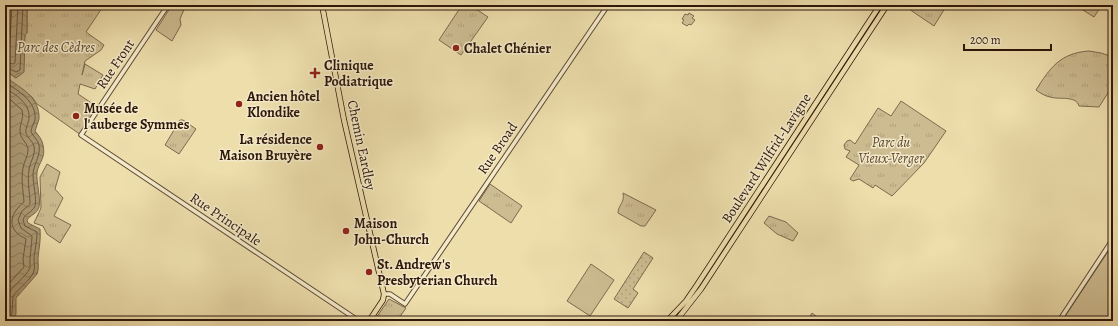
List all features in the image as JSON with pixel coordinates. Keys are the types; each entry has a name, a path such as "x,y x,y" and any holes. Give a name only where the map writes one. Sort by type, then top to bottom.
{"main road":[{"name":"Chemin Eardley","path":"322,5 344,120 384,292"},
{"name":"Boulevard Wilfrid-Lavigne","path":"667,321 686,301 697,285 880,5"},
{"name":"Boulevard Wilfrid-Lavigne","path":"676,321 701,289 887,5"},
{"path":"369,321 383,300 384,292"}],"street":[{"name":"Rue Front","path":"81,135 168,5"},
{"name":"Rue Broad","path":"384,292 390,294 405,304 608,5"},
{"name":"Rue Principale","path":"81,135 359,321"},
{"path":"1059,321 1113,239"}],"green space":[{"name":"Parc des Cèdres","path":"27,5 104,5 86,32 104,45 101,50 85,61 82,75 85,64 103,75 95,89 80,84 78,94 99,108 81,135 37,104 32,97 5,77 5,70 16,78 25,35 27,33"},
{"path":"172,5 186,5 180,19 181,25 172,41 156,30"},
{"path":"462,5 470,5 488,17 461,55 439,40"},
{"path":"907,5 947,5 934,26 906,7"},
{"path":"1075,5 1102,5 1094,17"},
{"path":"689,13 694,16 692,18 695,20 691,25 689,24 687,26 682,23 684,20 682,19 685,14 688,15"},
{"path":"1089,51 1113,57 1113,85 1099,107 1079,106 1074,100 1048,97 1036,90 1051,69 1063,58 1079,52"},
{"name":"Parc du Vieux-Verger","path":"901,101 946,131 924,163 892,196 875,185 873,188 859,179 853,181 850,179 859,165 846,157 850,151 845,149 844,145 850,140 855,144 878,108 891,116"},
{"path":"180,120 183,120 196,129 179,154 165,145"},
{"path":"47,164 60,172 55,189 63,198 54,216 71,225 60,243 47,234 43,226 34,223 41,208 40,177"},
{"path":"490,184 522,206 511,223 479,201"},
{"path":"623,193 656,210 645,226 641,226 618,213 623,199"},
{"path":"769,216 786,222 798,233 793,241 777,234 764,223"},
{"path":"1113,244 1113,321 1062,321"},
{"path":"644,252 653,258 633,289 638,293 628,308 614,299"},
{"path":"591,264 614,280 590,316 567,301"},
{"path":"389,299 406,308 397,321 374,321"},
{"path":"812,313 823,321 807,321"}],"water":[{"path":"5,5 27,5 27,33 25,35 24,72 16,78 5,70"},
{"path":"5,77 23,89 33,99 38,111 39,119 35,131 42,141 44,149 43,157 37,172 39,207 37,211 27,220 28,223 40,229 38,270 37,274 16,298 16,314 12,321 5,321"}],"place":[{"name":"Chalet Chénier","path":"456,48"},
{"name":"Clinique Podiatrique","path":"315,73"},
{"name":"Ancien hôtel Klondike","path":"239,104"},
{"name":"Musée de l'auberge Symmes","path":"76,116"},
{"name":"La résidence Maison Bruyère","path":"320,147"},
{"name":"Maison John-Church","path":"346,231"},
{"name":"St. Andrew's Presbyterian Church","path":"369,272"}]}
